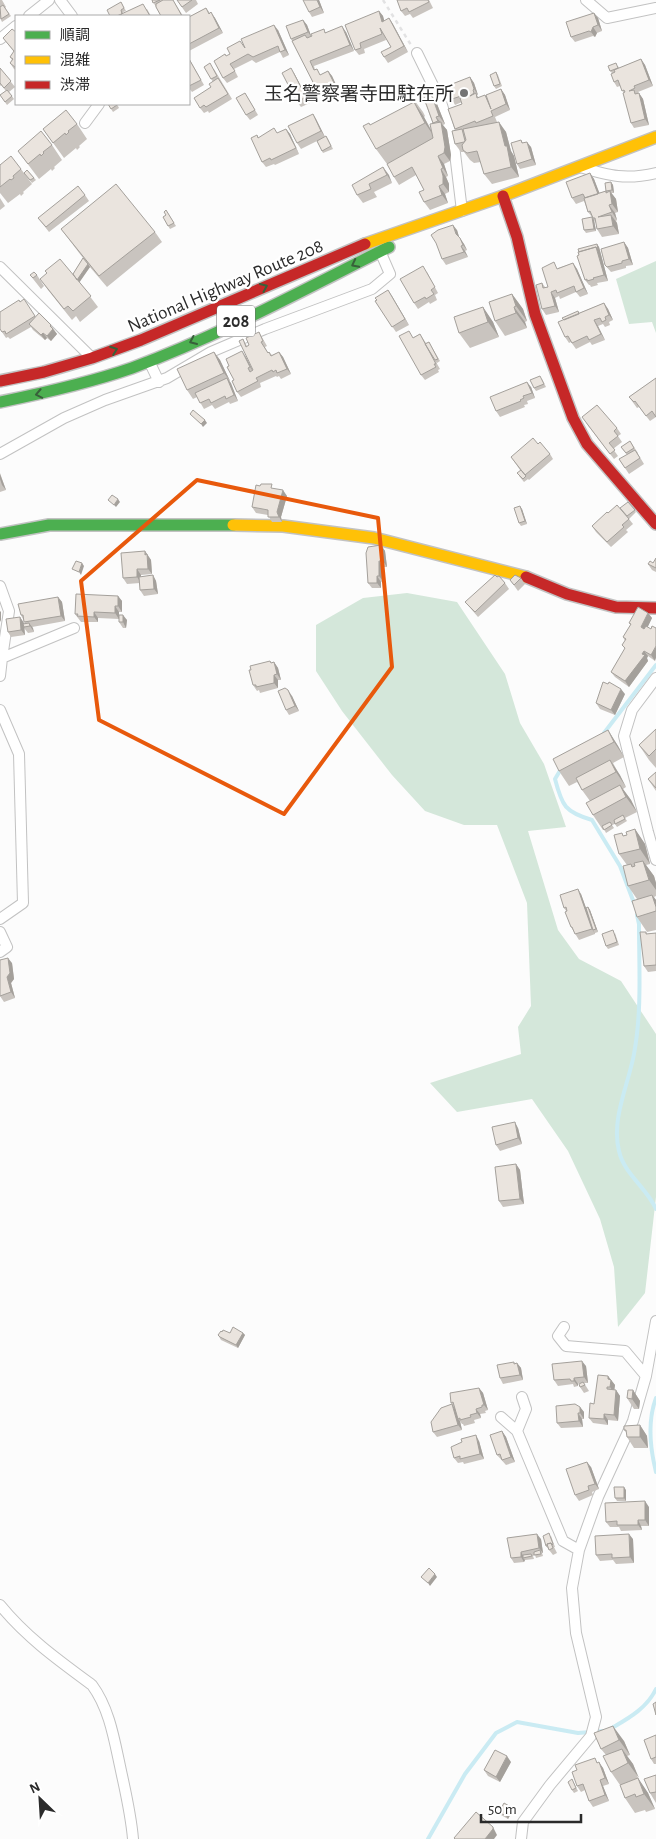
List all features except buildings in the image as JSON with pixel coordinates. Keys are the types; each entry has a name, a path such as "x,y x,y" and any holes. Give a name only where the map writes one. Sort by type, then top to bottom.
{"main road":[{"name":"National Highway Route 208","path":"0,381 44,372 92,358 141,340 375,240 503,196 656,137"},
{"path":"503,196 517,237 535,314 573,418 587,444 656,524"},
{"name":"National Highway Route 208","path":"0,402 51,392 148,361 283,300 462,211"},
{"path":"0,534 49,525 176,524 283,526 374,538 526,578 567,594 616,607 656,608"}],"street":[{"path":"29,15 49,0"},
{"path":"60,0 71,15"},
{"path":"586,0 607,18 656,8"},
{"path":"0,39 15,27"},
{"path":"417,53 441,102 454,145 462,211"},
{"path":"85,123 98,105"},
{"path":"579,167 612,176 638,177 656,173"},
{"path":"0,454 64,418 105,400 159,382 212,352 265,329 372,289 390,274 380,251"},
{"path":"0,267 92,358"},
{"path":"148,361 159,382"},
{"path":"0,586 9,611 0,676"},
{"path":"1,658 74,628"},
{"path":"656,678 632,710 624,736 656,860"},
{"path":"0,710 19,754 23,904 0,919"},
{"path":"0,932 7,947 0,952"},
{"path":"521,1839 523,1822 550,1785 591,1736 596,1717 576,1632 572,1588 579,1550 598,1497 633,1421 646,1376 656,1321"},
{"path":"564,1327 558,1336 566,1346 625,1351 646,1376"},
{"path":"522,1398 526,1409 517,1431 524,1461 563,1541 579,1550"},
{"path":"501,1417 517,1431"},
{"path":"0,1605 17,1626 45,1651 92,1685 96,1690 110,1721 134,1839"}],"path":[{"path":"383,0 417,53"}],"highlighted area":[{"path":"197,480 378,518 392,667 284,814 99,720 81,581"}],"green space":[{"path":"656,261 656,333 652,322 629,324 616,279"},
{"path":"407,593 457,602 505,674 520,723 544,764 566,827 528,831 558,930 579,959 621,981 656,1034 656,1197 645,1293 618,1327 614,1267 600,1219 568,1151 532,1099 457,1112 430,1083 521,1054 518,1027 531,1006 527,903 497,825 464,825 425,811 392,775 342,711 316,671 316,625 363,598"}],"waterway":[{"path":"604,733 656,665"},
{"path":"561,769 555,779 563,802 570,811 592,820 620,866 634,903"},
{"path":"637,915 639,924 640,989 637,1038 621,1102 617,1139 619,1151 626,1167 656,1209"},
{"path":"656,1398 650,1426 652,1454 656,1472"},
{"path":"612,1728 643,1707 656,1689"},
{"path":"428,1839 465,1774 496,1733 517,1722 578,1733 603,1731"}],"traffic: fast":[{"path":"0,402 99,378 165,355 262,311 389,247"},
{"path":"0,534 49,525 233,525"}],"traffic: slow":[{"path":"365,244 503,196 656,137"},
{"path":"233,525 283,526 374,538 526,577"}],"traffic: jam":[{"path":"503,196 517,237 535,314 573,418 587,444 656,524"},
{"path":"0,381 44,372 92,358 141,340 365,244"},
{"path":"526,577 567,594 616,607 656,608"}],"place":[{"name":"玉名警察署寺田駐在所","path":"464,93"}]}
